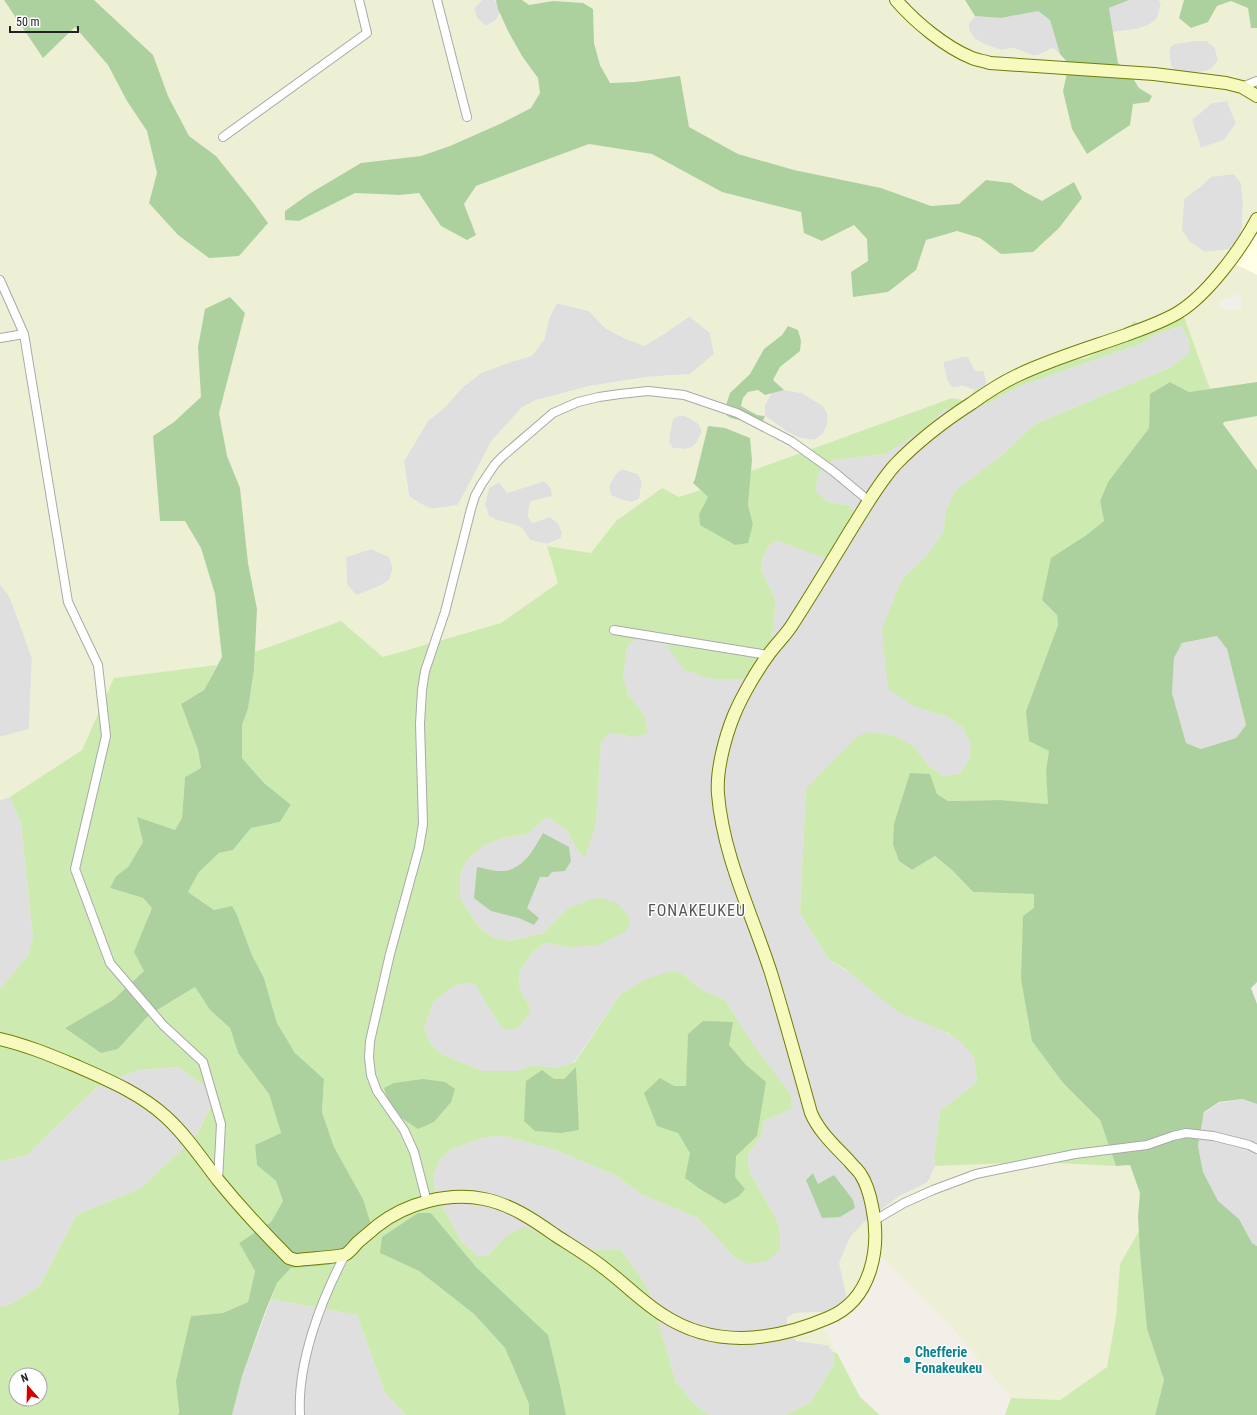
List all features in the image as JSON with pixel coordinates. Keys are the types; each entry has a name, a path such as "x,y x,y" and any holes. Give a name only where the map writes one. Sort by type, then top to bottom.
{"street":[{"path":"223,137 367,33 359,0"},
{"path":"437,0 467,117"},
{"path":"896,0 943,42 967,56 984,61 1154,74 1226,83 1242,87 1257,96"},
{"path":"1242,87 1257,81"},
{"path":"300,1415 301,1386 304,1363 310,1338 336,1273 345,1255 381,1222 407,1208 427,1202 467,1197 485,1199 502,1204 540,1224 603,1267 662,1315 695,1332 740,1339 783,1333 830,1318 842,1311 858,1295 872,1266 875,1251 875,1220 867,1187 861,1175 819,1128 811,1113 770,972 737,877 721,814 718,783 728,734 734,715 768,655 792,627 869,501 894,466 925,437 998,385 1039,366 1163,321 1179,312 1205,290 1226,265 1239,248 1257,219"},
{"path":"0,280 24,334 68,602 98,664 106,736 75,868 110,963 163,1025 202,1062 221,1124 218,1180"},
{"path":"0,338 24,334"},
{"path":"427,1202 414,1152 404,1130 377,1091 371,1075 369,1058 370,1041 411,871 419,848 423,824 420,724 422,690 425,671 445,612 471,509 475,496 481,485 495,464 503,456 553,413 578,402 599,397 648,391 684,395 737,413 791,441 833,471 869,501"},
{"path":"614,630 768,655"},
{"path":"0,1039 40,1051 107,1079 148,1102 166,1116 258,1228 289,1258 296,1260 345,1255"},
{"path":"875,1220 904,1203 933,1190 976,1174 1075,1154 1147,1145 1186,1133 1213,1136 1249,1145 1257,1149"}],"shaded area":[{"path":"0,0 4,0 43,58 75,27 108,65 127,101 147,131 157,173 149,203 268,223 216,156 189,136 168,96 153,55 94,0 482,0 474,8 477,18 486,26 496,20 500,13 522,56 538,78 540,93 531,108 502,123 450,146 420,156 361,163 309,194 285,211 285,220 299,221 355,193 400,195 419,193 441,226 476,235 464,204 476,186 589,144 652,154 722,192 801,212 804,233 854,225 867,239 868,261 851,272 853,297 916,270 926,240 957,231 980,238 1001,254 1042,201 1024,192 1011,183 986,180 959,204 931,206 881,188 794,170 738,154 689,127 680,76 635,82 610,83 600,65 594,43 593,9 553,1 529,5 522,0 965,0 975,16 969,23 969,30 974,38 984,44 1001,50 1013,48 1032,55 1038,55 1053,48 1069,64 1087,154 1129,125 1133,103 1149,102 1132,77 1118,63 1113,32 1137,29 1150,24 1157,18 1161,4 1159,0 1184,0 1179,18 1208,22 1217,6 1231,1 1248,8 1251,28 1257,28 1257,229 1251,241 1235,264 1257,275 1257,382 1210,389 1183,314 1153,332 1119,340 1087,358 1027,365 987,386 984,371 975,371 968,357 943,362 947,380 952,387 963,386 975,390 966,401 952,398 751,471 752,460 750,438 708,426 693,483 700,490 616,521 591,553 548,546 558,583 501,623 383,657 341,621 255,652 257,609 248,563 240,488 227,456 219,413 245,313 201,384 201,397 174,422 153,436 160,521 185,520 201,548 215,594 222,656 217,665 115,678 82,750 10,797 0,800 0,737 29,729 32,658 10,598 0,584","holes":["1195,41 1207,41 1215,48 1218,60 1211,69 1192,74 1176,72 1171,66 1169,51 1171,46","1227,101 1236,123 1224,140 1201,148 1192,120 1211,103","1234,174 1241,183 1243,204 1242,227 1239,240 1231,249 1205,252 1190,242 1182,230 1184,199 1211,177","1241,293 1241,310 1220,310 1220,301","557,303 589,311 605,328 644,346 689,316 710,333 714,354 690,374 647,377 590,386 536,400 522,407 492,440 458,505 432,509 409,496 404,461 428,421 444,408 463,387 481,373 532,356 544,340 549,318","788,326 788,362 780,367 773,380 784,390 802,393 823,406 827,413 828,422 823,434 814,440 800,438 786,431 765,416 765,405 772,392 765,395 758,390 748,392 743,398 741,405 757,415 764,416 727,416 726,405 730,393 750,374 764,349 782,335","682,415 699,424 702,432 696,443 692,447 685,449 673,448 669,442 673,418","622,469 638,474 642,482 639,499 632,502 619,499 611,495 609,486 615,475","544,481 551,488 552,496 531,501 528,517 532,523 550,517 558,523 562,532 561,538 547,544 530,540 522,528 496,520 489,516 485,505 489,488 499,482 507,493","371,549 389,557 393,568 389,580 381,586 356,595 347,584 346,557"]},
{"path":"482,0 494,0 497,2 500,13 496,20 486,26 477,18 474,8"},
{"path":"1129,0 1159,0 1161,4 1157,18 1150,24 1137,29 1113,32 1109,8"},
{"path":"1038,11 1050,20 1060,54 1053,48 1038,55 1032,55 1013,48 1001,50 984,44 974,38 969,30 969,23 975,16 1001,18"},
{"path":"1195,41 1207,41 1215,48 1218,60 1211,69 1192,74 1176,72 1171,66 1169,51 1171,46"},
{"path":"1227,101 1236,123 1224,140 1200,148 1192,120 1212,103"},
{"path":"1234,174 1241,183 1243,204 1242,227 1239,240 1231,249 1205,252 1190,242 1181,230 1184,199 1211,176"},
{"path":"1257,229 1257,275 1235,264 1251,241"},
{"path":"557,303 589,311 605,328 624,338 644,345 664,334 690,316 710,333 714,354 690,374 646,377 590,386 536,400 492,440 458,505 432,509 409,496 404,461 428,421 444,408 463,387 481,373 505,364 544,340 549,318"},
{"path":"1182,326 1190,344 1190,353 1169,368 1035,424 945,513 944,531 927,555 902,579 916,707 948,717 963,728 971,743 969,761 959,774 943,776 928,765 916,749 806,789 800,913 829,960 963,1043 974,1057 977,1082 940,1111 934,1158 935,1166 928,1182 898,1197 840,1263 846,1294 845,1302 826,1312 795,1313 796,1341 828,1345 833,1352 834,1364 811,1402 786,1415 711,1415 697,1407 676,1382 651,1298 621,1250 591,1250 506,1236 487,1256 476,1255 462,1242 435,1193 433,1176 440,1159 453,1148 486,1137 504,1136 555,1150 613,1174 643,1195 698,1218 734,1257 774,1215 749,1171 748,1154 760,1138 764,1121 791,1109 725,1000 702,990 681,973 619,996 574,1062 567,1065 558,1068 534,1065 518,1071 482,1071 443,1055 430,1043 424,1028 433,1003 456,985 474,983 501,1027 529,1005 520,990 519,972 533,952 541,945 549,943 567,947 567,909 543,933 508,941 492,937 479,927 460,898 460,875 466,861 483,846 503,838 527,834 547,817 567,830 577,850 596,823 601,743 606,734 614,733 633,737 644,715 629,695 623,677 627,647 633,641 659,634 771,647 776,601 761,569 761,561 769,546 776,541 823,557 862,526 854,510 847,505 828,502 815,490 819,473 833,460 886,454 925,428 945,409 989,403 1020,386 1141,344 1156,334"},
{"path":"968,357 975,370 984,371 987,386 975,390 963,386 952,388 947,380 943,362"},
{"path":"784,390 802,393 823,406 827,413 828,422 823,434 814,440 800,438 786,431 765,416 765,405 772,392"},
{"path":"682,415 699,424 702,432 692,447 685,449 673,448 669,442 673,418"},
{"path":"1257,416 1257,470 1223,424 1224,422"},
{"path":"622,469 638,474 642,482 639,499 632,502 619,499 611,495 609,486 615,475"},
{"path":"544,481 551,488 552,496 532,523 550,517 558,523 562,532 561,538 547,544 530,540 522,528 496,520 489,516 485,505 489,488 499,482 507,493"},
{"path":"371,549 389,557 393,568 389,580 356,596 347,584 346,557"},
{"path":"0,584 10,597 32,658 29,729 0,737"},
{"path":"1217,636 1227,649 1246,725 1236,738 1201,749 1186,743 1172,693 1174,658 1182,643"},
{"path":"10,797 21,824 33,938 28,955 0,989 0,800"},
{"path":"178,1067 216,1093 197,1135 141,1188 76,1215 40,1286 9,1305 0,1307 0,1162 27,1155 98,1086 138,1070"},
{"path":"1242,1099 1257,1104 1257,1246 1252,1243 1239,1219 1218,1202 1203,1172 1198,1146 1204,1113 1219,1103"},
{"path":"1035,1162 1116,1166 1130,1165 1133,1171 1140,1193 1139,1231 1120,1265 1116,1317 1107,1367 1060,1400 1011,1398 950,1325 882,1257 865,1292 849,1314 823,1327 837,1353 833,1352 828,1345 796,1341 787,1325 787,1317 795,1313 826,1312 845,1302 846,1294 839,1263 850,1237 864,1222 898,1197 928,1182 935,1166"},
{"path":"271,1299 357,1315 385,1393 406,1415 232,1415 242,1376"}],"green space":[{"path":"4,0 94,0 153,55 168,96 189,136 216,156 268,223 239,256 209,258 178,235 149,203 157,173 147,131 127,101 108,65 75,27 43,58"},
{"path":"496,0 522,0 529,5 553,1 583,3 593,9 594,43 600,65 610,83 635,82 680,76 689,127 738,154 794,170 881,188 931,206 959,204 986,180 1011,183 1042,201 1074,182 1082,198 1059,228 1033,252 1001,254 980,238 957,231 926,240 916,270 888,292 853,297 851,272 868,261 867,239 854,225 822,241 804,233 801,212 722,192 652,154 589,144 476,186 464,204 476,235 467,240 441,226 419,193 400,195 355,193 299,221 285,220 285,211 309,194 361,163 421,156 450,146 502,123 531,108 540,93 538,78 522,56 508,31 498,9"},
{"path":"965,0 1129,0 1109,8 1118,63 1132,77 1139,88 1152,96 1149,102 1133,104 1130,125 1087,154 1072,129 1063,91 1069,64 1060,54 1050,20 1038,11 1001,18 975,16"},
{"path":"1184,0 1257,0 1257,28 1251,28 1248,8 1231,1 1217,6 1208,22 1191,28 1179,18"},
{"path":"230,297 245,313 219,413 227,456 240,488 248,563 257,609 254,670 248,709 242,725 242,758 264,783 291,805 280,822 251,828 233,850 219,853 199,872 188,892 214,910 232,906 237,915 252,955 264,978 277,1023 295,1053 324,1079 322,1112 334,1147 363,1199 374,1234 351,1257 329,1265 291,1268 277,1283 242,1376 232,1415 178,1415 179,1411 176,1381 191,1316 223,1313 248,1302 255,1271 239,1243 271,1222 283,1201 276,1181 257,1165 255,1145 281,1133 269,1094 238,1053 230,1028 210,1010 195,987 149,1015 118,1049 101,1053 65,1028 113,1000 144,971 134,952 152,908 143,898 110,888 116,876 128,867 143,842 137,817 175,830 182,818 185,777 201,768 198,750 181,704 204,690 222,657 215,594 201,548 185,521 160,521 153,436 174,422 201,397 198,347 205,309"},
{"path":"1183,314 1210,389 1189,392 1170,382 1151,394 1149,428 1108,482 1100,501 1104,521 1085,536 1042,600 1057,615 1058,625 1026,711 1049,751 1046,770 1049,804 1000,800 948,801 937,794 930,774 893,845 899,861 912,870 935,856 952,870 973,892 1035,894 1032,1041 1063,1083 1100,1120 1116,1166 1035,1162 935,1166 934,1158 940,1111 977,1082 974,1057 962,1043 948,1033 898,1012 845,969 829,960 800,913 806,789 854,739 867,732 886,734 901,739 916,749 928,765 943,776 959,774 969,761 971,744 963,728 948,717 916,707 888,689 882,629 902,579 927,555 944,531 945,513 956,490 1001,456 1035,424 1169,368 1190,353 1190,344 1182,326 1156,334 1141,344 1020,386 989,403 945,409 925,428 886,454 833,460 819,473 815,490 828,502 847,505 854,510 862,525 846,547 833,557 828,558 814,554 782,542 776,541 769,546 761,561 761,569 776,601 771,647 750,676 740,679 712,679 684,670 659,634 633,641 627,647 623,677 629,695 644,715 648,731 638,736 607,734 601,743 596,823 585,857 577,850 567,830 547,817 527,834 503,838 483,846 466,861 460,875 460,898 479,927 492,937 509,941 543,933 567,909 591,899 601,898 617,903 628,916 630,924 625,932 598,945 567,947 549,943 541,945 533,952 519,972 520,990 529,1005 529,1014 518,1028 509,1030 501,1027 474,983 456,985 433,1003 424,1028 430,1043 443,1055 482,1071 518,1071 534,1065 557,1068 575,1062 619,996 643,980 672,971 681,973 702,990 725,1000 752,1043 791,1095 791,1109 764,1121 760,1138 748,1154 749,1171 774,1215 780,1231 780,1250 767,1261 749,1264 734,1257 698,1218 643,1195 613,1174 555,1150 504,1136 486,1137 453,1148 440,1159 433,1176 435,1193 462,1242 476,1255 487,1256 506,1236 524,1227 576,1248 591,1250 621,1250 644,1282 651,1298 676,1382 697,1407 711,1415 566,1415 477,1268 431,1213 380,1253 419,1271 474,1314 505,1348 529,1404 529,1415 406,1415 385,1393 357,1315 271,1299 277,1283 291,1268 329,1265 363,1199 334,1147 322,1112 324,1079 295,1053 277,1023 264,978 252,955 237,915 214,910 188,892 199,872 219,853 233,850 251,828 280,822 291,806 264,783 242,758 242,725 248,709 254,670 255,652 341,621 383,657 501,623 558,583 547,546 591,553 616,521 662,488 679,497 700,490 708,497 699,514 701,525 735,545 753,524 748,505 751,471 952,398 966,401 975,390 987,386 1027,365 1087,358 1119,340 1134,321 1153,332"},
{"path":"788,326 798,330 801,341 800,351 780,367 773,380 784,390 765,395 758,390 748,392 743,398 741,406 757,415 765,416 763,421 740,420 727,416 726,405 730,393 750,374 764,349 782,335"},
{"path":"1170,382 1189,392 1257,382 1257,416 1224,422 1223,424 1257,470 1257,982 1251,988 1257,1004 1257,1104 1242,1099 1219,1102 1204,1112 1198,1146 1203,1172 1218,1201 1239,1219 1252,1243 1257,1246 1257,1415 1155,1415 1164,1380 1147,1329 1138,1217 1140,1193 1130,1165 1116,1166 1100,1120 1063,1083 1032,1041 1021,979 1023,916 1034,908 1034,894 973,892 952,870 935,856 912,870 899,861 893,845 894,824 910,773 930,774 937,794 948,801 1001,800 1048,804 1046,770 1049,751 1029,741 1026,711 1058,625 1057,615 1042,600 1051,558 1085,536 1104,521 1100,501 1108,482 1149,428 1150,394","holes":["1217,636 1227,649 1246,725 1236,738 1201,749 1186,743 1172,693 1174,658 1182,643"]},
{"path":"708,426 725,428 750,438 752,460 748,505 753,524 748,543 735,545 700,525 699,514 708,497 693,483"},
{"path":"217,665 204,690 181,704 198,750 201,768 185,777 182,818 175,830 143,842 128,867 116,876 110,888 143,898 152,908 135,952 144,971 113,1000 65,1028 118,1049 149,1015 195,987 210,1010 230,1028 238,1053 269,1094 281,1133 255,1145 257,1164 276,1181 283,1201 271,1222 239,1243 255,1271 248,1302 223,1313 191,1316 178,1415 0,1415 0,1307 9,1305 40,1286 76,1215 141,1188 197,1135 216,1094 178,1067 138,1070 98,1086 27,1155 0,1162 0,989 28,955 33,938 21,824 10,797 82,750 114,678"},
{"path":"543,833 569,847 571,861 565,871 552,872 548,877 540,877 527,908 539,918 534,925 519,918 491,911 474,898 477,867 502,871 515,868 529,855"},
{"path":"703,1021 733,1022 729,1045 746,1065 766,1082 757,1136 736,1156 735,1177 745,1189 739,1196 725,1204 685,1178 690,1153 678,1133 657,1126 644,1093 660,1078 674,1086 686,1086 688,1034"},
{"path":"576,1067 579,1130 561,1133 535,1131 524,1121 526,1081 542,1070 554,1079 564,1079"},
{"path":"423,1079 445,1082 455,1089 451,1102 434,1122 418,1129 391,1111 384,1088 394,1083"},
{"path":"813,1173 818,1184 834,1175 853,1200 855,1208 840,1217 822,1218 806,1180"},
{"path":"418,1213 431,1213 477,1268 548,1335 566,1415 529,1415 529,1404 505,1348 474,1314 419,1271 380,1253 382,1237"},
{"path":"1139,1231 1147,1329 1164,1380 1155,1415 1005,1415 1011,1398 1060,1400 1107,1367 1116,1317 1120,1264"},
{"path":"833,1352 837,1353 860,1397 880,1415 786,1415 811,1402 834,1364"}],"place":[{"name":"Chefferie Fonakeukeu","path":"907,1360"}],"district":[{"name":"FONAKEUKEU","path":"697,910"}]}
